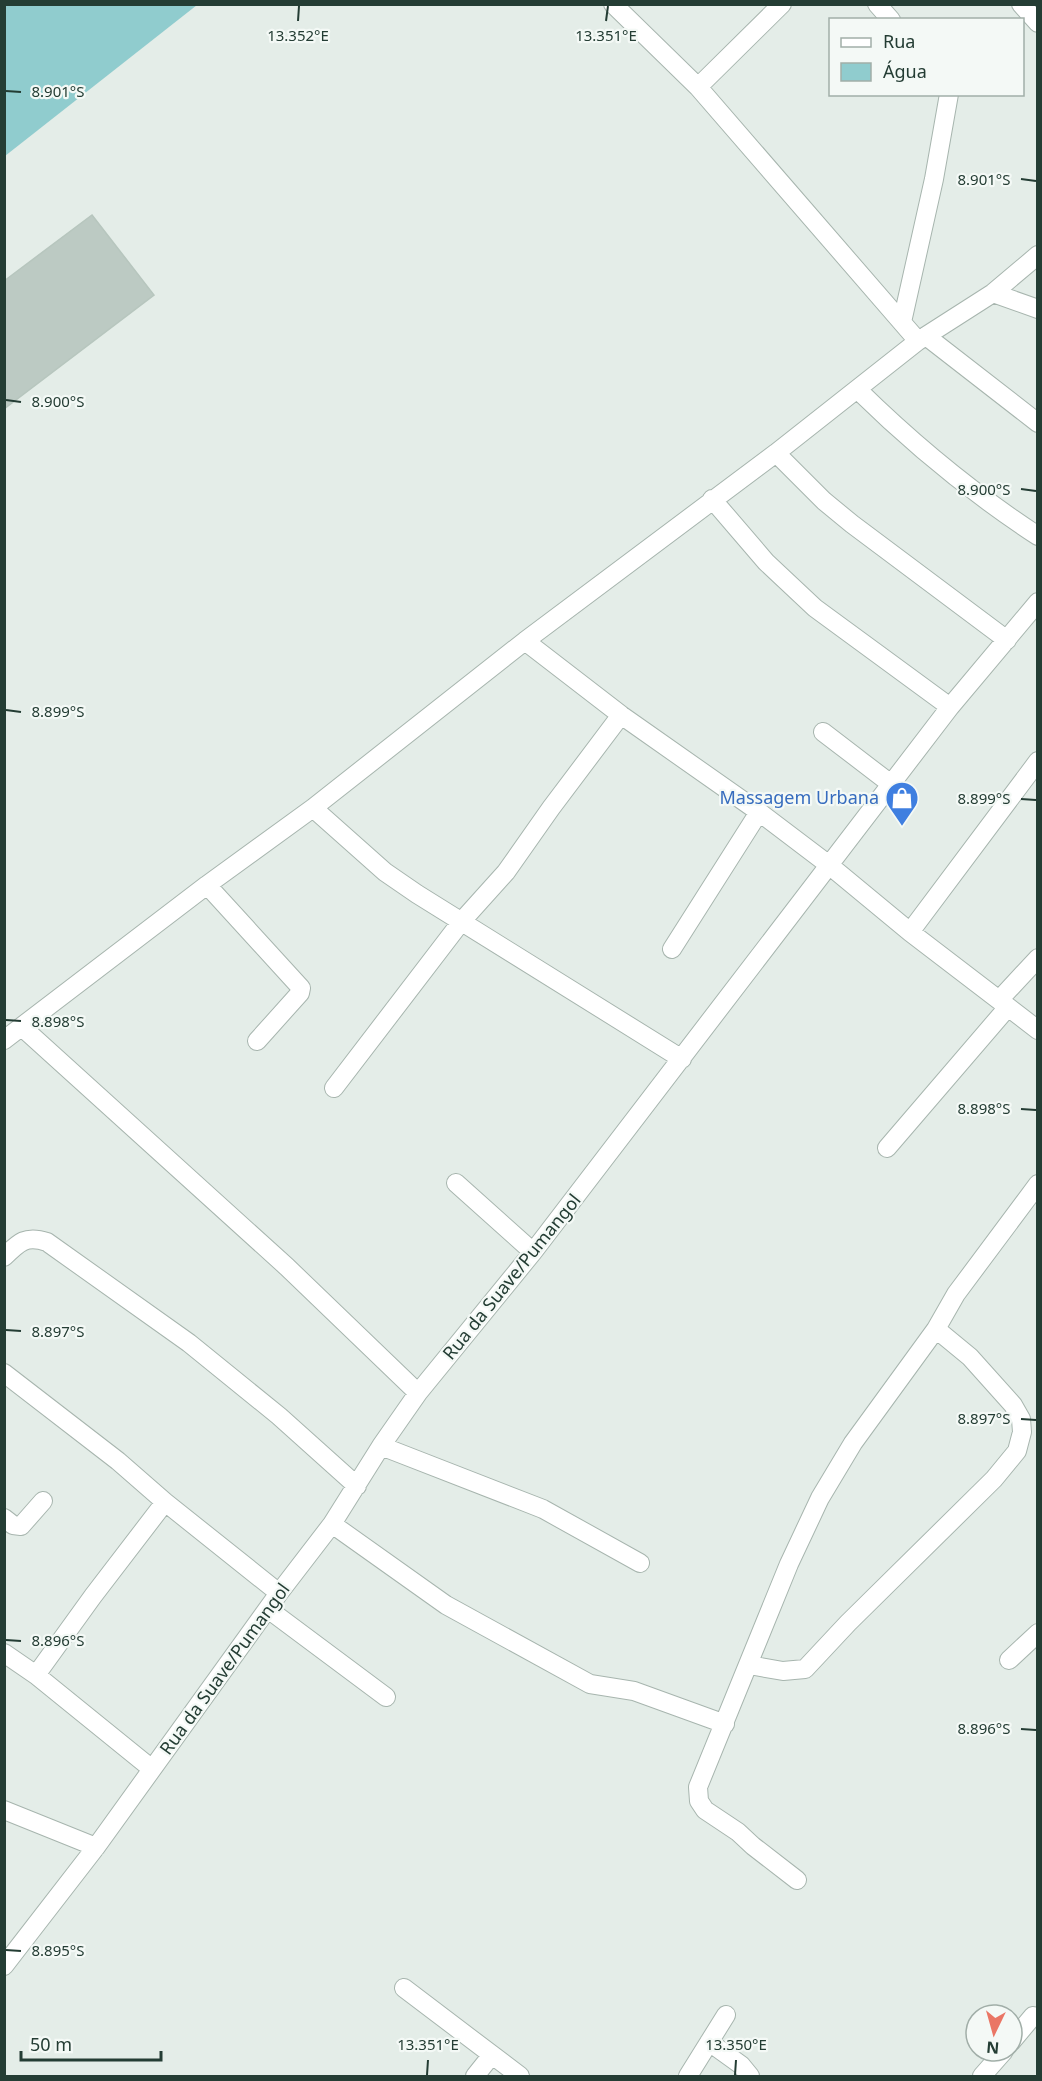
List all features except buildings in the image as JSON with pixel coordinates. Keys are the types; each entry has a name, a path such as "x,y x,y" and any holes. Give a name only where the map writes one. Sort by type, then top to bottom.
{"street":[{"path":"613,4 698,87 902,322 1038,423"},
{"path":"698,87 782,4"},
{"path":"877,4 889,18"},
{"path":"1021,4 1038,23"},
{"path":"902,322 934,179 949,96"},
{"path":"4,1040 207,885 313,808 525,641 776,453 922,339 993,292 1038,255"},
{"path":"993,292 1038,309"},
{"path":"858,390 905,436 962,483 1038,536"},
{"path":"776,453 824,501 852,524 1007,639"},
{"path":"712,499 766,562 815,608 950,707"},
{"name":"Rua da Suave/Pumangol","path":"4,1966 96,1846 279,1593 332,1524 381,1446 418,1393 533,1252 950,707 1038,602"},
{"path":"525,641 621,715 759,812 829,865 909,933 1038,1030"},
{"path":"334,1088 461,922 506,872 621,715"},
{"path":"823,732 891,784"},
{"path":"909,933 1038,761"},
{"path":"313,808 385,872 461,922 682,1059"},
{"path":"672,949 759,812"},
{"path":"207,885 301,988 300,993 257,1041"},
{"path":"887,1148 1004,1004 1038,958"},
{"path":"22,1027 286,1267 418,1393"},
{"path":"456,1183 533,1252"},
{"path":"797,1880 738,1832 705,1810 699,1801 698,1787 789,1564 820,1498 853,1443 936,1329 956,1294 1038,1184"},
{"path":"4,1257 27,1239 36,1238 47,1242 189,1343 279,1416 357,1486"},
{"path":"749,1665 783,1671 805,1668 994,1479 1017,1451 1022,1432 1021,1419 1013,1405 970,1357 936,1329"},
{"path":"4,1373 118,1461 165,1502 279,1593"},
{"path":"381,1446 543,1509 640,1563"},
{"path":"4,1518 13,1525 21,1526 43,1501"},
{"path":"36,1675 165,1502"},
{"path":"332,1524 446,1605 590,1684 634,1691 725,1724"},
{"path":"268,1609 386,1697"},
{"path":"1009,1660 1038,1633"},
{"path":"6,1658 36,1675 152,1769"},
{"path":"4,1810 96,1846"},
{"path":"404,1988 520,2076"},
{"path":"688,2076 726,2015"},
{"path":"1024,2027 1033,2016"},
{"path":"709,2042 741,2065 750,2076"},
{"path":"475,2076 491,2056"},
{"path":"982,2076 993,2063"}],"water":[{"path":"5,4 197,4 197,5 5,156"}],"place":[{"name":"Massagem Urbana","path":"902,827"}]}
